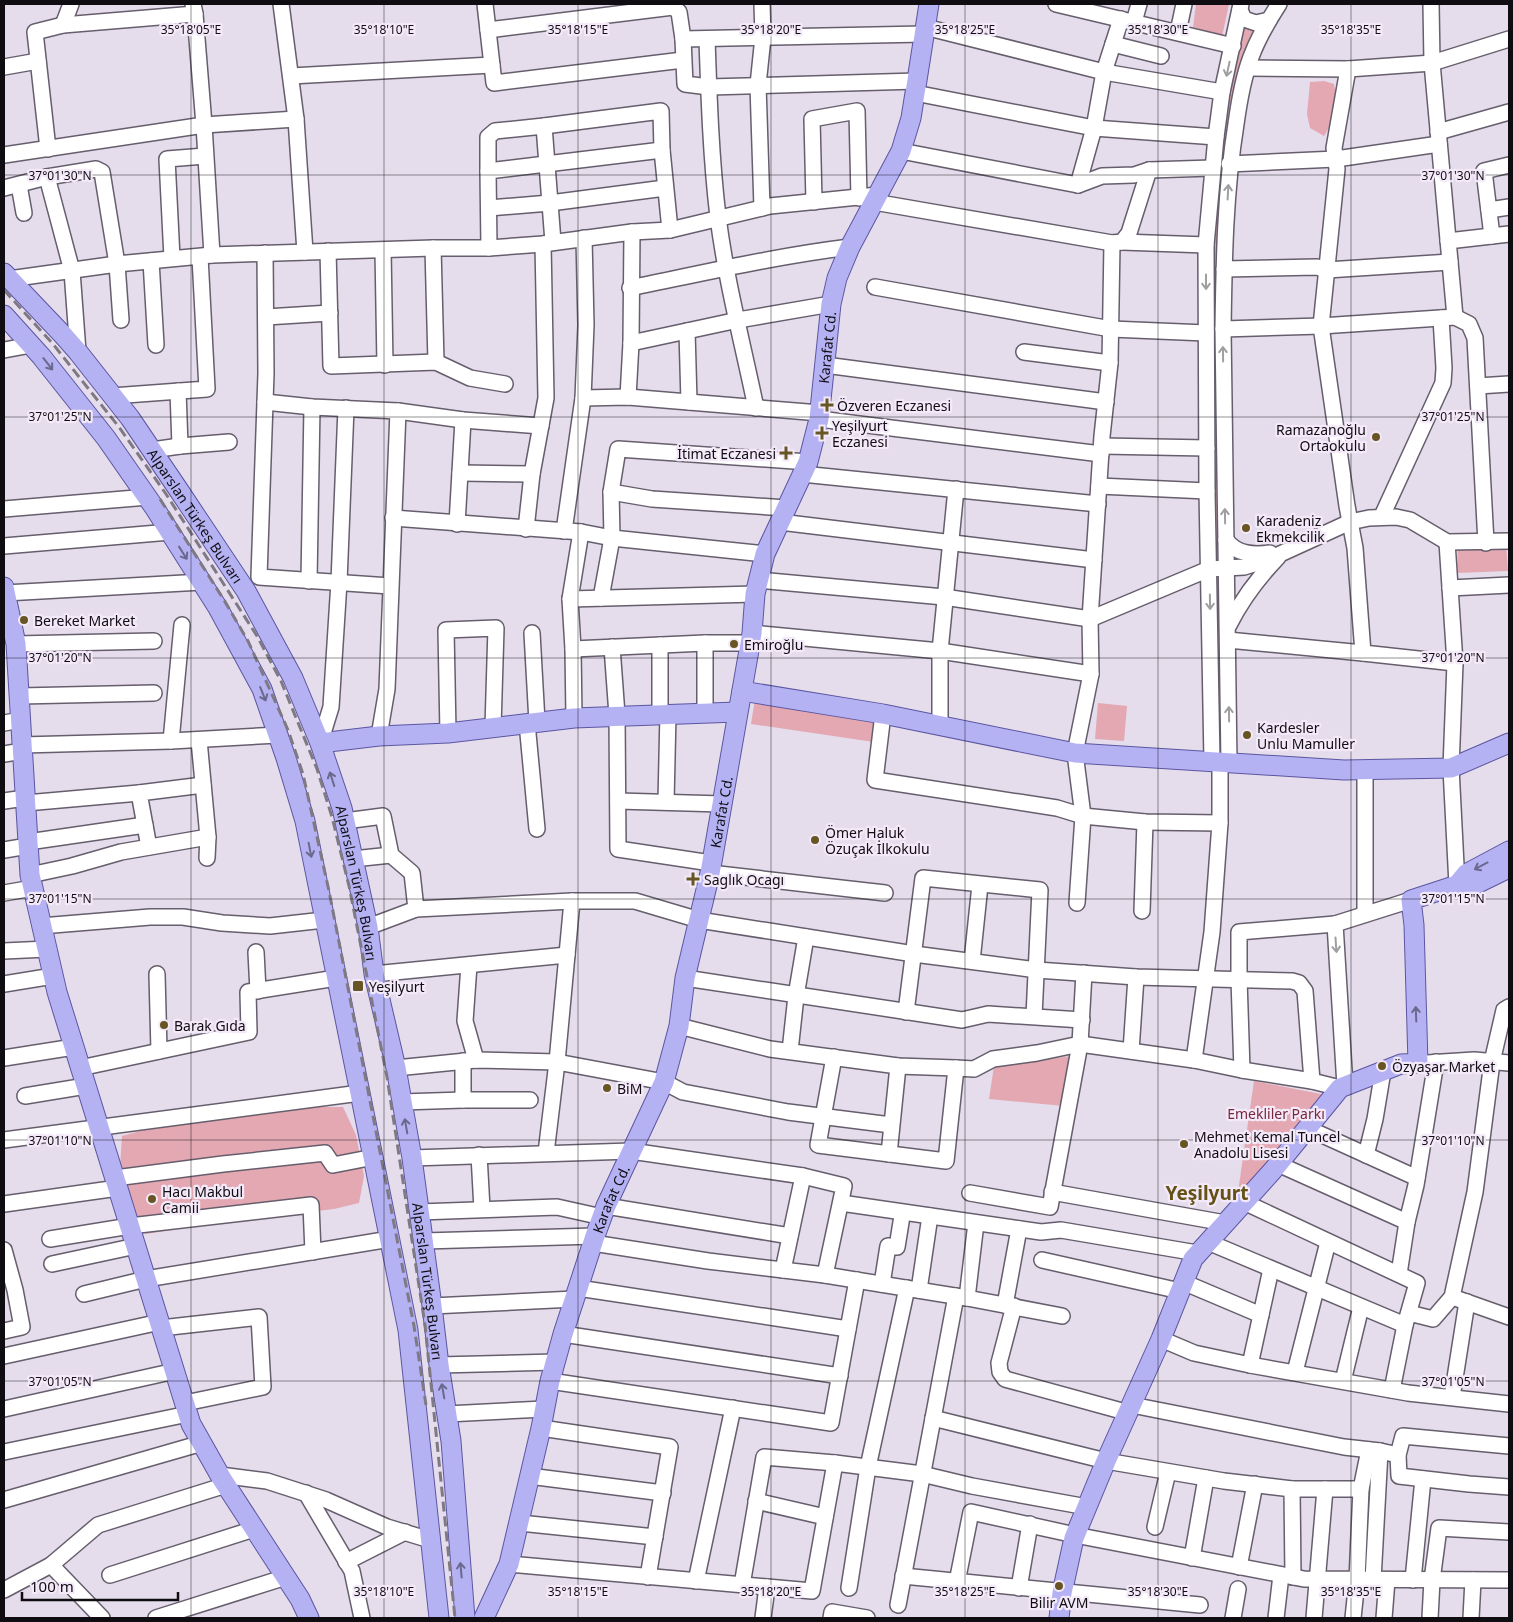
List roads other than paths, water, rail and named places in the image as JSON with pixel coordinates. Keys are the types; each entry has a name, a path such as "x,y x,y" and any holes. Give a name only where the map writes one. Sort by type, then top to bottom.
{"main road":[{"name":"Karafat Cd.","path":"484,1618 509,1564 520,1523 554,1362 576,1293 604,1211 664,1082 680,1026 685,978 710,868 742,691 751,638 756,587 765,554 805,468 820,416 830,304 836,278 871,199 901,151 911,118 929,4"},
{"name":"Alparslan Türkeş Bulvarı","path":"7,276 78,352 251,582 320,743 345,821 368,927 374,974 396,1068 412,1158 439,1365 451,1441 465,1618"},
{"name":"Alparslan Türkeş Bulvarı","path":"4,315 31,345 106,438 148,497 218,608 262,689 278,735 305,821 408,1330 438,1618"},
{"path":"4,590 8,625 16,644 11,673 20,696 12,721 22,748 31,881 53,976 80,1068 191,1424 223,1480 300,1599 309,1618"},
{"path":"742,691 883,714 1075,753 1365,770 1451,768 1509,743"},
{"path":"320,743 379,736 448,733 574,718 737,712"},
{"path":"1457,885 1466,874 1509,852"},
{"path":"1059,1618 1062,1593 1075,1536 1193,1259 1278,1164 1342,1087 1401,1064 1427,1063 1411,900 1457,885 1472,886 1509,868"}],"street":[{"path":"63,25 71,4"},
{"path":"281,4 296,119 305,252"},
{"path":"485,4 494,83 683,60"},
{"path":"762,4 763,37 758,85 762,208"},
{"path":"1056,4 1082,7 1232,46"},
{"path":"1078,185 1094,128 1104,72 1113,44 1139,4"},
{"path":"1178,32 1184,4"},
{"path":"1382,516 1444,383 1450,262 1432,63 1431,4"},
{"path":"488,30 648,7 673,8 679,12 683,39 685,84 709,87 758,85 916,87 1094,128 1216,137"},
{"path":"1241,7 1244,19 1256,23 1274,10"},
{"path":"1221,762 1209,569 1206,245 1212,168 1222,92 1241,7"},
{"path":"48,149 35,32 63,25 194,9 204,125 207,389 112,396"},
{"path":"1194,1060 1212,932 1220,823 1221,762 1228,634 1222,329 1230,164 1240,100 1248,68 1254,49 1274,10"},
{"path":"683,39 925,31 1104,72 1222,92"},
{"path":"1248,68 1348,70 1432,63 1509,38"},
{"path":"707,39 709,104 718,218 726,268 756,408"},
{"path":"1113,44 1161,56"},
{"path":"4,67 38,61"},
{"path":"291,76 492,65"},
{"path":"1348,70 1334,148 1337,169 1320,326 1355,548 1363,653"},
{"path":"489,248 488,136 495,131 661,111 662,150 670,230"},
{"path":"814,202 812,119 857,111 871,199"},
{"path":"1230,164 1336,159 1439,138 1509,112"},
{"path":"4,155 204,125 296,119"},
{"path":"526,529 532,474 546,398 550,203 544,126"},
{"path":"488,171 662,150"},
{"path":"901,151 1078,185 1102,176 1134,175 1149,170 1212,168"},
{"path":"172,258 167,159 205,156"},
{"path":"1492,236 1484,170 1509,165"},
{"path":"4,188 47,177 96,169 102,172 117,264 120,320"},
{"path":"1117,242 1130,233 1149,170"},
{"path":"47,177 72,271 78,352"},
{"path":"19,185 24,213"},
{"path":"489,208 550,203 665,188"},
{"path":"7,276 72,271 172,258 265,253 489,248 548,243 632,232 670,230 762,208 814,202 871,199 1117,242 1206,245"},
{"path":"1490,210 1509,207"},
{"path":"628,397 631,343 632,232"},
{"path":"1448,241 1509,234"},
{"path":"564,531 583,398 586,325 584,238"},
{"path":"1077,903 1083,816 1075,753 1091,674 1090,619 1101,450 1110,363 1117,242"},
{"path":"433,248 436,362"},
{"path":"630,288 726,268 850,248"},
{"path":"383,250 385,365"},
{"path":"328,252 331,366 436,362 470,378 505,384"},
{"path":"265,253 265,402 251,582 310,581 390,586"},
{"path":"151,261 156,344"},
{"path":"1224,269 1317,267 1327,270 1450,262"},
{"path":"875,287 1111,329 1206,332"},
{"path":"631,343 738,320 830,304"},
{"path":"266,317 330,313"},
{"path":"1222,329 1320,326 1448,317 1469,324 1474,338 1478,386 1486,542"},
{"path":"687,331 689,402"},
{"path":"4,350 31,345"},
{"path":"1024,352 1110,363"},
{"path":"825,365 1106,402"},
{"path":"1478,386 1509,384"},
{"path":"178,391 180,446"},
{"path":"583,398 628,397 756,408 1101,450 1207,448"},
{"path":"265,402 398,411 463,420 541,426"},
{"path":"310,581 312,406"},
{"path":"320,743 331,707 339,582 346,408"},
{"path":"379,736 387,688 398,411"},
{"path":"457,524 463,420"},
{"path":"152,450 229,442"},
{"path":"601,598 612,538 611,492 618,449 805,468 956,489 1098,504"},
{"path":"460,473 532,474"},
{"path":"1099,486 1207,491"},
{"path":"940,725 940,651 956,489"},
{"path":"611,492 652,499 783,515 950,543 1094,560"},
{"path":"4,509 148,497"},
{"path":"570,599 756,587 944,596 1090,619 1209,569 1244,567 1267,560 1350,522 1382,516 1410,520 1447,542 1509,541"},
{"path":"394,518 581,532 612,538 765,554"},
{"path":"4,546 170,532"},
{"path":"574,718 570,599 581,532"},
{"path":"1226,540 1231,546 1243,553 1258,555 1284,551"},
{"path":"1447,542 1455,663 1451,768 1457,885"},
{"path":"1228,634 1239,604 1253,585 1284,551"},
{"path":"4,590 202,582"},
{"path":"1450,588 1509,585"},
{"path":"172,741 182,625"},
{"path":"448,733 446,630 496,628 493,728"},
{"path":"532,633 532,723 537,829"},
{"path":"1228,634 1363,653 1455,663"},
{"path":"573,649 705,643 751,638 940,651 1091,674"},
{"path":"16,644 154,641"},
{"path":"705,643 705,712"},
{"path":"660,645 666,802"},
{"path":"612,647 617,716 618,849 710,868 884,893"},
{"path":"20,696 154,693"},
{"path":"883,714 875,780 1057,808 1083,816 1145,822 1220,823"},
{"path":"4,754 22,748 278,735"},
{"path":"200,740 208,837 207,858"},
{"path":"1365,770 1365,914"},
{"path":"4,801 139,793 203,785"},
{"path":"139,793 148,847"},
{"path":"618,801 722,804"},
{"path":"345,821 383,816 391,855 412,873 416,909"},
{"path":"1142,911 1145,822"},
{"path":"4,850 28,844 145,824"},
{"path":"4,893 72,866 121,852 208,837"},
{"path":"353,859 391,855"},
{"path":"906,1012 923,878 1040,890 1034,1016"},
{"path":"972,961 980,885"},
{"path":"1212,932 1239,932 1335,924 1411,900"},
{"path":"546,1153 557,1062 572,901"},
{"path":"368,927 416,909 572,901 635,901 699,920 914,954 1037,970 1136,977 1292,981 1299,983 1305,991 1312,1081"},
{"path":"41,926 150,917 183,917 222,923 270,926 324,920"},
{"path":"680,1026 770,1048 898,1066 974,1069 993,1059 1037,1053 1080,1044 1194,1060 1342,1087 1335,924"},
{"path":"1239,932 1242,1070"},
{"path":"790,1051 796,996 806,937"},
{"path":"4,951 47,948"},
{"path":"256,952 258,991"},
{"path":"374,974 568,955"},
{"path":"462,1100 469,1061 465,1021 469,965"},
{"path":"970,1193 1050,1207 1080,1044 1084,973"},
{"path":"157,974 159,1051"},
{"path":"4,984 53,976"},
{"path":"1131,1051 1136,977"},
{"path":"80,1068 249,1032 248,992 336,978"},
{"path":"685,978 962,1020 988,1014 1082,1020"},
{"path":"841,1203 1041,1232 1061,1230 1203,1248 1270,1270 1360,1307 1407,1319 1433,1319 1452,1297 1475,1192 1492,1062 1504,1010 1509,1007"},
{"path":"4,1058 74,1047"},
{"path":"834,1057 818,1145 946,1161 956,1068"},
{"path":"1399,1274 1407,1222 1417,1178 1427,1063 1474,1060 1509,1063"},
{"path":"396,1068 469,1061 557,1062 664,1082 684,1092 788,1112 891,1125"},
{"path":"889,1154 898,1066"},
{"path":"1366,1155 1375,1119 1383,1071"},
{"path":"25,1096 86,1086"},
{"path":"4,1140 360,1093"},
{"path":"402,1102 530,1100"},
{"path":"1307,1128 1417,1178"},
{"path":"412,1158 631,1151 802,1176 844,1186 825,1275"},
{"path":"4,1204 223,1164 325,1153 333,1165 374,1158"},
{"path":"479,1155 482,1209"},
{"path":"1278,1164 1407,1222"},
{"path":"784,1270 802,1176"},
{"path":"1052,1192 1225,1223"},
{"path":"1244,1202 1417,1283 1407,1319 1392,1390"},
{"path":"50,1239 130,1226 311,1205 313,1252"},
{"path":"420,1212 558,1207 604,1211 790,1236"},
{"path":"882,1284 888,1246 897,1246 902,1216"},
{"path":"849,1588 868,1467 930,1216"},
{"path":"898,1605 933,1418 976,1223"},
{"path":"1020,1229 999,1363 1000,1372 1005,1379 1130,1409 1398,1455"},
{"path":"84,1294 146,1279 390,1239"},
{"path":"424,1242 594,1240 708,1261 825,1275 913,1289 1062,1316"},
{"path":"1295,1372 1328,1242"},
{"path":"52,1264 136,1246"},
{"path":"4,1250 15,1290 22,1327 4,1331"},
{"path":"1042,1260 1182,1287 1261,1315"},
{"path":"1250,1365 1270,1270"},
{"path":"550,1381 831,1423 857,1280"},
{"path":"432,1306 576,1293 848,1329"},
{"path":"1452,1297 1509,1317"},
{"path":"1452,1397 1468,1302"},
{"path":"1343,1381 1360,1307"},
{"path":"4,1356 161,1325 258,1317 263,1387 186,1409 4,1452"},
{"path":"563,1334 840,1376"},
{"path":"1160,1339 1194,1353 1250,1365 1392,1390 1509,1404"},
{"path":"439,1365 554,1362"},
{"path":"4,1409 175,1371"},
{"path":"696,1581 733,1408"},
{"path":"447,1414 544,1409"},
{"path":"933,1418 1106,1461 1168,1472 1292,1489 1360,1489"},
{"path":"541,1428 670,1447 648,1577"},
{"path":"1509,1446 1403,1436 1398,1455 1399,1476 1469,1484 1509,1486"},
{"path":"4,1500 202,1443"},
{"path":"1352,1618 1357,1580 1360,1489 1374,1450"},
{"path":"1374,1450 1380,1580 1384,1618"},
{"path":"742,1585 764,1457 835,1462 922,1474 972,1486 1088,1507"},
{"path":"509,1564 812,1591 835,1462"},
{"path":"1155,1527 1168,1472"},
{"path":"529,1476 663,1493"},
{"path":"1192,1558 1206,1478"},
{"path":"1413,1580 1423,1478"},
{"path":"4,1590 51,1565 98,1525 223,1480 267,1481 326,1500 387,1527 430,1540"},
{"path":"1239,1567 1254,1484"},
{"path":"1276,1618 1287,1576 1292,1489"},
{"path":"1314,1618 1325,1489"},
{"path":"306,1493 352,1571 362,1618"},
{"path":"756,1501 825,1517"},
{"path":"957,1582 971,1512 1030,1524 1075,1536 1287,1576 1357,1580 1509,1580"},
{"path":"520,1523 655,1537"},
{"path":"1019,1588 1030,1524"},
{"path":"1430,1618 1432,1580 1439,1528 1509,1532"},
{"path":"110,1575 254,1529"},
{"path":"346,1562 405,1532"},
{"path":"51,1565 102,1618"},
{"path":"903,1576 1200,1605"},
{"path":"156,1618 286,1577"},
{"path":"1471,1618 1473,1580"},
{"path":"766,1618 767,1587"},
{"path":"1233,1618 1238,1589"},
{"path":"830,1618 832,1612 867,1618"}],"railway":[{"path":"4,290 53,344 119,427 166,494 257,636 281,681 317,769 332,817 349,886 387,1077 425,1325 455,1618"},
{"path":"160,499 248,641 288,730 303,774 329,891 414,1326 426,1405"}],"place":[{"name":"Özveren Eczanesi","path":"827,405"},
{"name":"Yeşilyurt Eczanesi","path":"822,433"},
{"name":"Ramazanoğlu Ortaokulu","path":"1376,437"},
{"name":"İtimat Eczanesi","path":"786,453"},
{"name":"Karadeniz Ekmekcilik","path":"1246,528"},
{"name":"Bereket Market","path":"24,620"},
{"name":"Emiroğlu","path":"734,644"},
{"name":"Kardesler Unlu Mamuller","path":"1247,735"},
{"name":"Ömer Haluk Özuçak İlkokulu","path":"815,840"},
{"name":"Saglık Ocagı","path":"693,879"},
{"name":"Yeşilyurt","path":"358,986"},
{"name":"Barak Gıda","path":"164,1025"},
{"name":"Özyaşar Market","path":"1382,1066"},
{"name":"BiM","path":"607,1088"},
{"name":"Mehmet Kemal Tuncel Anadolu Lisesi","path":"1184,1144"},
{"name":"Hacı Makbul Camii","path":"152,1199"},
{"name":"Bilir AVM","path":"1059,1586"}],"district":[{"name":"Yeşilyurt","path":"1207,1193"}],"park label":[{"name":"Emekliler Parkı","path":"1276,1113"}]}
